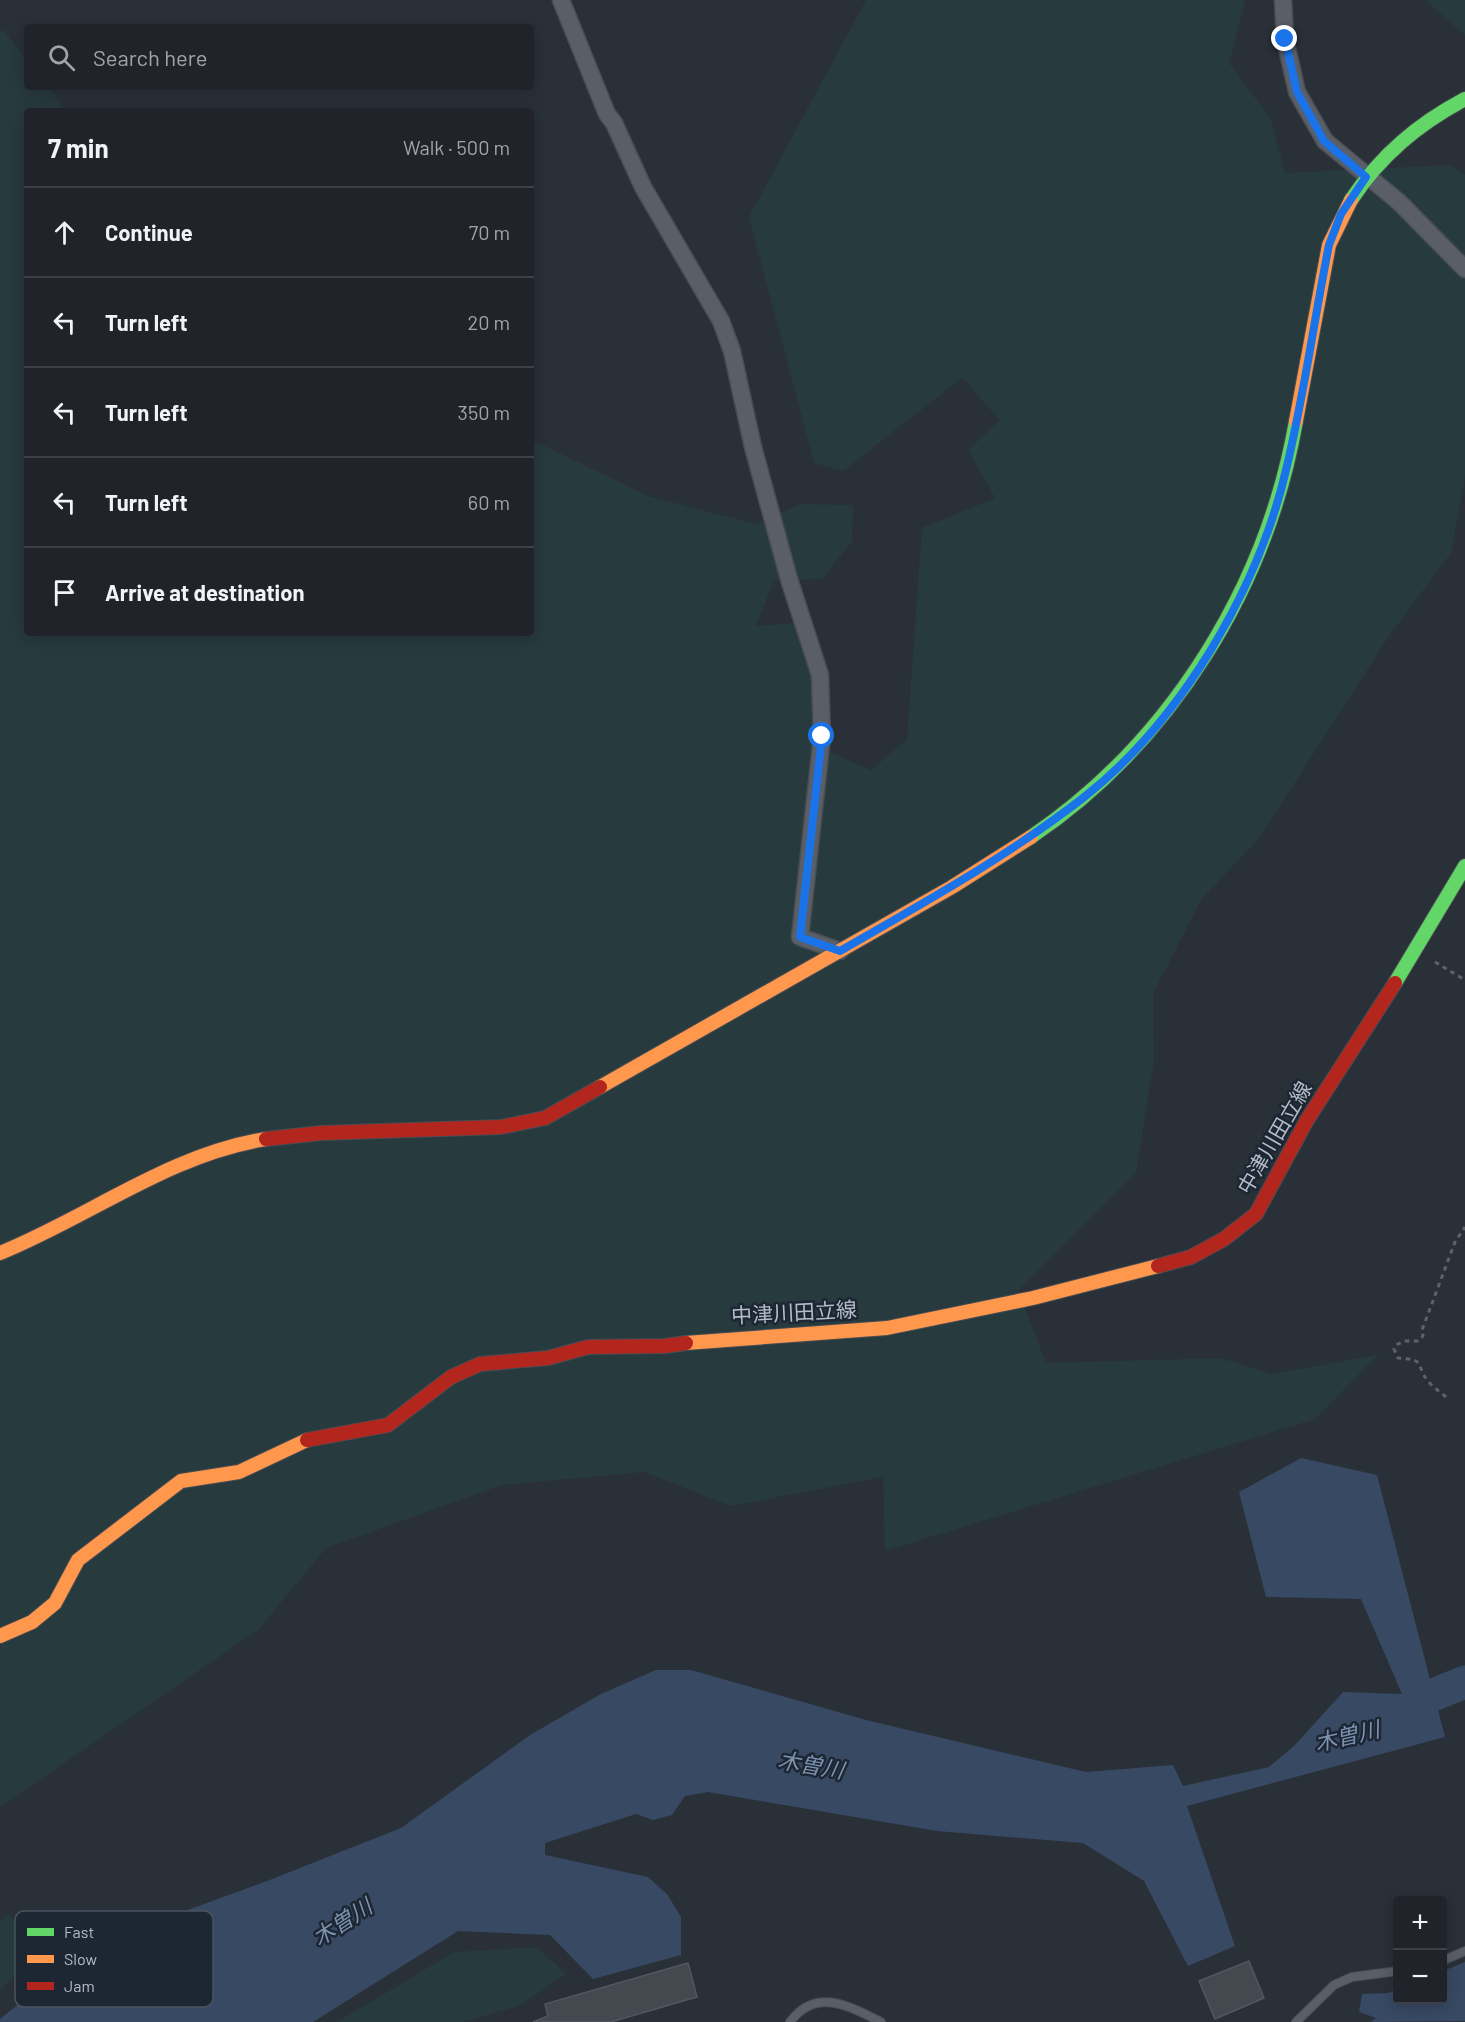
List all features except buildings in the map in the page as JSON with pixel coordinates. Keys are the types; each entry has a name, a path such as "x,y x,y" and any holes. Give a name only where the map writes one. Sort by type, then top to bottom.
{"street":[{"path":"561,0 607,114 614,123 643,187 721,321 732,351 753,447 789,579 820,675 822,736 800,937 840,951"},
{"path":"1283,0 1285,39 1297,92 1324,141 1399,202 1465,269"},
{"path":"0,1253 37,1239 137,1184 224,1149 276,1137 343,1132 489,1129 545,1118 840,951 1013,849 1085,796 1126,758 1164,717 1213,646 1245,586 1268,532 1286,470 1329,245 1341,214 1366,177 1403,139 1437,113 1465,99"},
{"name":"中津川田立線","path":"0,1636 32,1622 55,1603 78,1560 182,1481 239,1472 301,1441 388,1425 451,1377 480,1364 548,1358 588,1347 665,1346 708,1339 887,1328 1034,1298 1191,1257 1224,1239 1256,1214 1307,1120 1408,963 1465,866"}],"lane":[{"path":"1447,1959 1465,1951"},
{"path":"1296,2022 1334,1985 1352,1977 1393,1972"},
{"path":"790,2022 805,2006 819,2002 858,2012 881,2022"}],"path":[{"path":"1408,963 1418,966 1434,961 1465,980"},
{"path":"1446,1397 1428,1382 1422,1364 1413,1359 1398,1358 1394,1349 1396,1345 1405,1341 1418,1341 1423,1336 1422,1330 1455,1242 1465,1227"}],"green space":[{"path":"866,0 1245,0 1229,63 1271,119 1285,173 1450,165 1465,175 1465,477 1451,553 1389,636 1260,837 1201,900 1153,994 1154,1061 1136,1172 1018,1290 1046,1363 1221,1358 1271,1374 1378,1355 1315,1419 885,1551 883,1477 731,1506 644,1472 502,1485 326,1548 258,1630 0,1807 0,31 4,31 24,56 24,90 50,90 65,108 24,108 24,636 534,636 534,443 648,496 755,524 800,504 853,505 852,541 822,579 774,581 756,626 795,623 813,677 811,744 871,770 907,739 922,528 995,498 968,450 1000,420 962,378 843,471 814,463 749,217"},
{"path":"1425,0 1465,0 1465,35"},
{"path":"9,1914 15,1922 15,1976 0,1991 0,1921"},
{"path":"537,1947 566,1974 519,2006 462,2022 337,2022 454,1952"}],"water":[{"path":"1301,1458 1377,1475 1445,1737 1187,1806 1235,1946 1188,1966 1144,1881 1083,1843 937,1831 708,1792 685,1796 672,1815 653,1820 636,1814 545,1843 545,1855 648,1877 667,1894 681,1917 681,1955 593,1979 550,1935 458,1931 313,2022 0,2022 0,2019 15,2007 213,2007 213,1911 185,1911 401,1828 530,1735 601,1694 656,1670 691,1670 866,1720 1086,1772 1173,1765 1183,1786 1269,1767 1295,1745 1343,1692 1402,1694 1361,1599 1266,1597 1239,1492"},
{"path":"1465,1962 1465,2021 1371,2022 1376,2018 1359,2012 1362,1994 1393,1991 1393,2004 1447,2004 1447,1969"}],"waterway":[{"name":"木曽川","path":"1396,1721 1428,1697 1465,1682"}],"traffic: fast":[{"path":"1351,200 1375,169 1402,142 1432,119 1465,99"},
{"path":"1031,837 1081,799 1127,755 1169,707 1205,656 1236,601 1262,543 1282,483 1296,421"},
{"path":"1395,983 1465,866"}],"traffic: slow":[{"path":"1296,421 1329,245 1351,200"},
{"path":"600,1087 952,887 1031,837"},
{"path":"0,1253 163,1172 196,1158 266,1139"},
{"path":"686,1343 887,1328 1033,1298 1158,1266"},
{"path":"0,1636 32,1622 55,1603 78,1560 181,1481 239,1472 307,1440"}],"traffic: jam":[{"path":"1158,1266 1191,1257 1224,1239 1256,1214 1307,1120 1395,983"},
{"path":"266,1139 321,1133 501,1127 545,1118 600,1087"},
{"path":"307,1440 388,1425 451,1377 480,1364 548,1358 588,1347 665,1346 686,1343"}],"route":[{"path":"822,736 800,937 840,951 1013,849 1085,796 1126,758 1164,717 1213,646 1245,586 1268,532 1286,470 1329,245 1341,214 1366,177 1324,141 1297,92 1285,39"}]}
